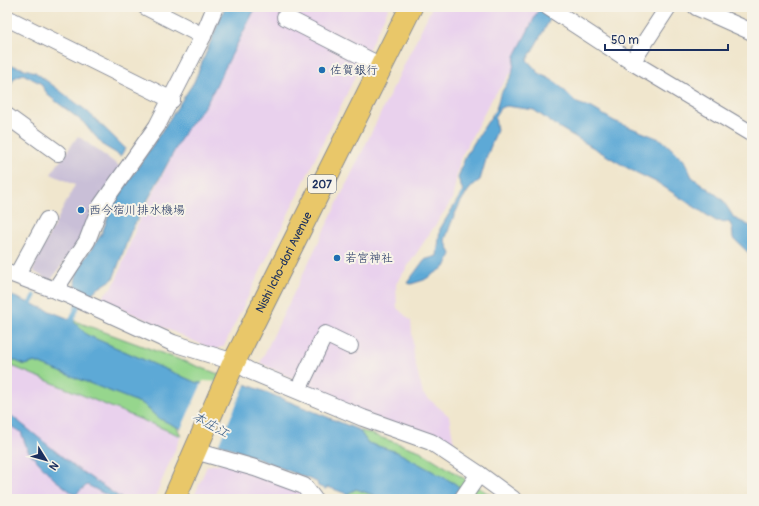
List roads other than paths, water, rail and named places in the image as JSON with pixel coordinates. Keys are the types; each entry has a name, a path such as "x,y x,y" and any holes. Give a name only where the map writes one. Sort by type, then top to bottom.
{"highway":[{"name":"Nishi Icho-dori Avenue","path":"174,499 234,362 411,7"}],"street":[{"path":"146,7 203,36"},
{"path":"61,292 87,241 100,207 157,126 172,100 203,36 215,7"},
{"path":"632,62 668,7"},
{"path":"696,7 752,32"},
{"path":"552,11 632,62 752,134"},
{"path":"7,18 172,100"},
{"path":"286,18 381,66"},
{"path":"7,116 58,153"},
{"path":"47,220 12,273 61,292 172,343 234,362 250,371 363,418 431,442 480,474 514,499"},
{"path":"298,390 325,334 350,346"},
{"path":"195,451 255,468 304,486 314,499"},
{"path":"462,499 480,474"}],"water":[{"path":"225,7 256,7 207,103 185,131 131,231 113,279 94,291 91,296 78,290 75,282 78,268 101,235 113,205 194,82"},
{"path":"540,7 554,7 548,23 527,60 539,73 557,83 577,103 592,108 614,121 662,140 684,160 692,177 722,199 734,218 752,227 752,256 733,238 732,227 729,222 716,221 658,183 631,170 555,125 534,110 507,106 500,108 495,118 497,130 480,180 468,191 458,207 451,224 445,240 451,254 445,267 424,280 411,284 407,283 424,260 437,256 440,229 463,191 458,178 466,155 496,109 500,95 512,75 515,56"},
{"path":"11,65 35,72 88,112 125,148 121,156 104,146 83,122 49,96 40,83 23,74 14,78 7,92 7,71"},
{"name":"本庄江","path":"7,294 72,320 87,335 197,383 248,385 359,430 368,443 397,452 454,483 475,499 385,499 356,489 347,494 328,487 325,489 318,486 317,482 177,427 158,418 143,404 35,362 25,365 7,357"},
{"path":"7,412 75,467 122,499 109,496 87,485 75,495 54,479 28,451 21,432 7,424"}],"waterway":[{"path":"28,308 34,296"},
{"path":"68,323 72,320 79,302"}],"place":[{"name":"佐賀銀行","path":"322,70"},
{"name":"西今宿川排水機場","path":"81,210"},
{"name":"若宮神社","path":"337,258"}]}
